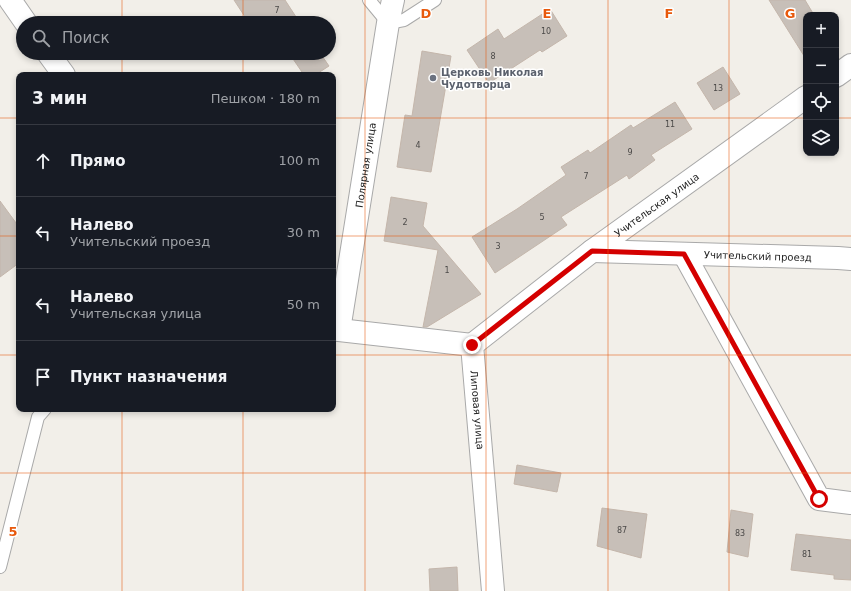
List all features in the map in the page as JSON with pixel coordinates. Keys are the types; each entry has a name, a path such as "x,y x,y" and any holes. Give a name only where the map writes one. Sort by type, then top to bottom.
{"street":[{"path":"10,0 21,16"},
{"name":"Полярная улица","path":"336,329 393,0"},
{"path":"53,60 62,72"},
{"path":"839,74 851,65"},
{"name":"Учительская улица","path":"472,345 592,251 803,99"},
{"name":"Учительский проезд","path":"592,251 851,259"},
{"path":"684,254 819,499 851,504"},
{"path":"336,329 472,345"},
{"name":"Липовая улица","path":"472,345 493,591"}],"lane":[{"path":"369,0 388,22 404,20 435,0"},
{"path":"0,567 38,417 42,412"}],"building":[{"path":"234,0 285,0 295,16 244,16"},
{"path":"769,0 805,0 812,12 803,12 803,54"},
{"path":"550,9 567,36 542,52 540,50 489,83 467,50 498,29 504,39"},
{"path":"422,51 451,56 431,172 397,167 405,115 412,116"},
{"path":"294,60 325,60 329,66 320,72 302,72"},
{"path":"723,67 740,94 714,110 697,83"},
{"path":"675,102 692,129 651,155 655,160 629,179 627,175 561,217 567,225 495,273 472,237 517,209 566,175 561,167 588,150 590,153 631,125 633,128"},
{"path":"391,197 427,203 423,226 481,294 427,327 423,327 438,250 384,241"},
{"path":"0,201 16,223 16,265 0,277"},
{"path":"517,465 561,473 557,492 514,484"},
{"path":"602,508 647,514 641,558 597,546"},
{"path":"731,510 753,514 748,557 727,552"},
{"path":"796,534 851,540 851,580 834,579 834,575 791,570"},
{"path":"457,567 458,591 430,591 429,569"}],"place":[{"name":"Церковь Николая Чудотворца","path":"433,78"}],"route":[{"path":"472,345 592,251 684,254 819,499"}]}
